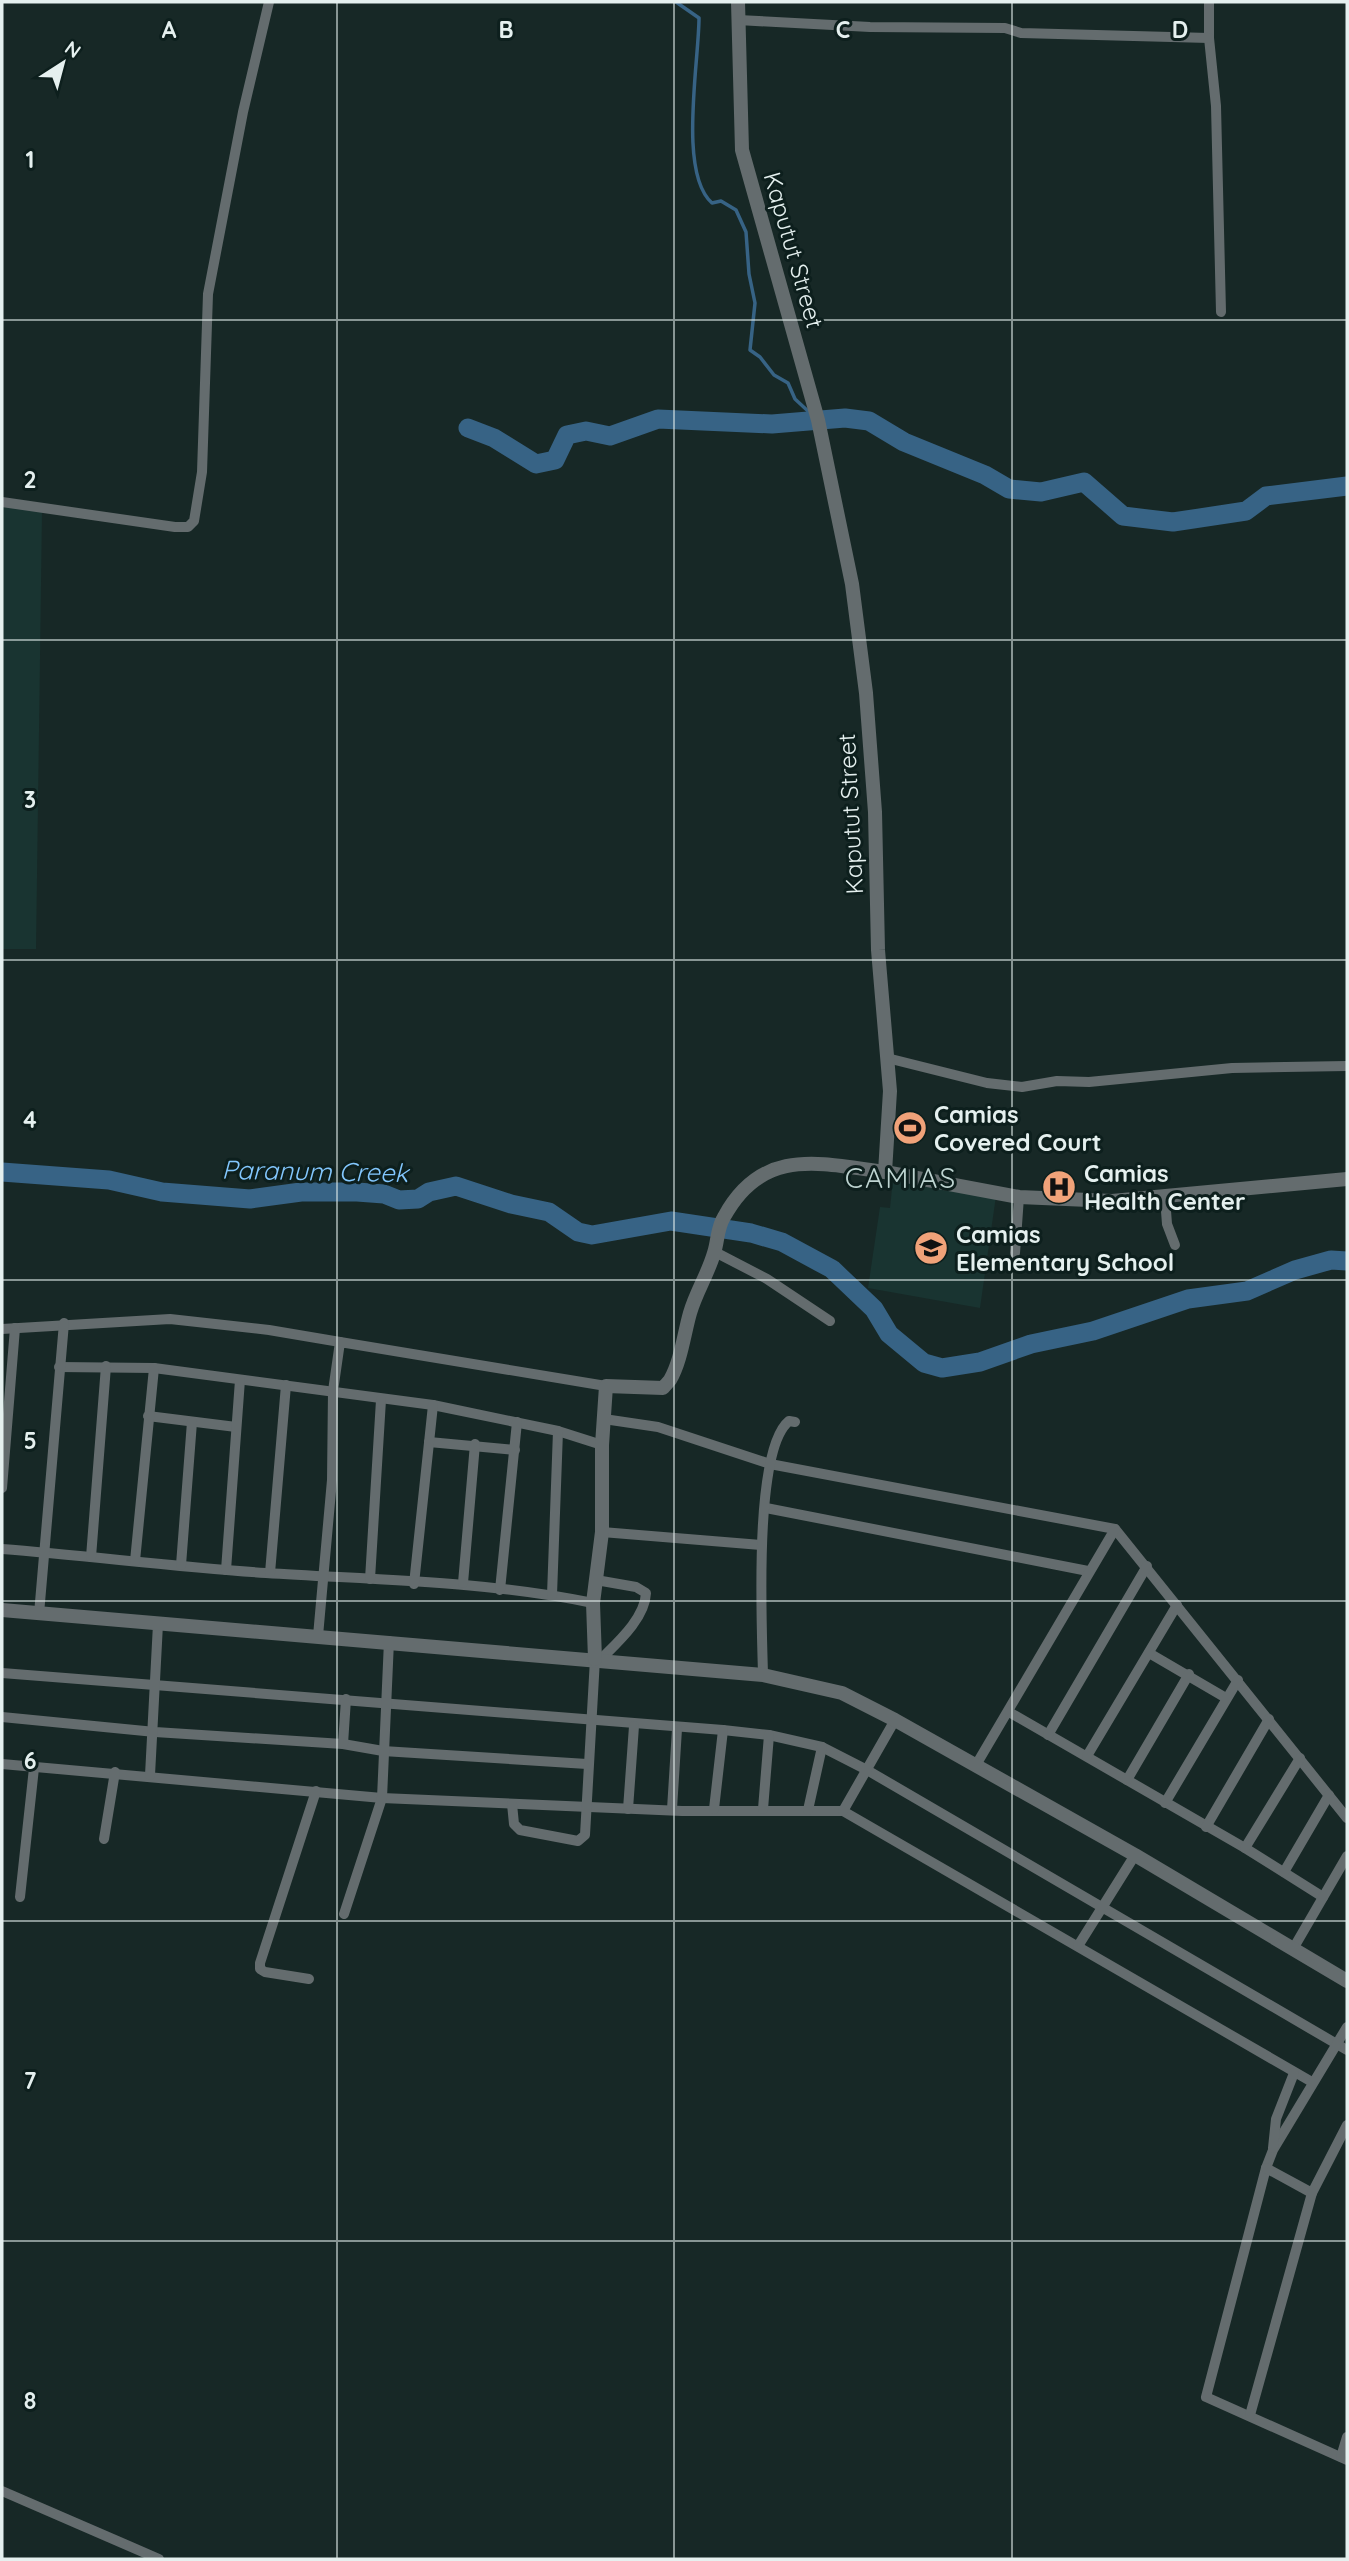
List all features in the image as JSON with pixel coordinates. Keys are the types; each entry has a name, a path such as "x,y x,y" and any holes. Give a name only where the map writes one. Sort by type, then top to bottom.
{"street":[{"path":"2,502 175,527 188,527 194,521 202,472 208,294 243,112 270,2"},
{"name":"Kaputut Street","path":"738,2 742,150 816,410 852,584 866,694 890,1091 885,1172"},
{"path":"1209,2 1209,38 1216,106 1221,312"},
{"path":"738,20 870,27 1005,28 1021,33 1209,38"},
{"path":"887,1058 987,1083 1022,1087 1058,1081 1089,1082 1232,1068 1347,1066"},
{"path":"2,1329 170,1318 269,1329 606,1386 656,1389 663,1388 670,1380 692,1304 723,1218 747,1187 765,1171 781,1165 814,1163 885,1172 1019,1197 1112,1201 1165,1198 1347,1178"},
{"path":"1015,1253 1019,1197"},
{"path":"1165,1198 1167,1224 1175,1245"},
{"path":"715,1246 830,1321"},
{"path":"38,1614 64,1323"},
{"path":"2,1488 5,1413 15,1328"},
{"path":"318,1636 332,1480 333,1391 340,1342"},
{"path":"91,1557 106,1366"},
{"path":"59,1367 154,1368 433,1405 558,1431 602,1445"},
{"path":"135,1561 154,1368"},
{"path":"226,1570 240,1380"},
{"path":"270,1573 286,1385"},
{"path":"512,1804 514,1824 520,1830 578,1841 584,1835 587,1764 598,1659 593,1603 602,1532 602,1445 606,1386"},
{"path":"370,1579 381,1400"},
{"path":"414,1584 433,1405"},
{"path":"148,1416 236,1427"},
{"path":"604,1419 658,1427 770,1464 1115,1529 1347,1818"},
{"path":"181,1564 192,1422"},
{"path":"500,1590 517,1422"},
{"path":"763,1675 761,1545 770,1464 782,1427 789,1422 795,1422"},
{"path":"552,1595 558,1431"},
{"path":"429,1442 475,1444 515,1450"},
{"path":"463,1583 475,1444"},
{"path":"766,1508 1088,1571"},
{"path":"976,1765 1115,1529"},
{"path":"602,1532 761,1545"},
{"path":"2,1549 414,1584 463,1583 593,1603"},
{"path":"1048,1735 1147,1566"},
{"path":"596,1580 636,1587 646,1593 646,1605 621,1639 598,1659"},
{"path":"1087,1756 1177,1605"},
{"path":"2,1610 390,1641 763,1675 842,1693 1135,1855 1347,1981"},
{"path":"150,1775 155,1732 158,1624"},
{"path":"344,1914 382,1798 390,1641"},
{"path":"1149,1653 1226,1698"},
{"path":"2,1673 346,1699 634,1726 723,1730 769,1735 822,1747 867,1770 1347,2050"},
{"path":"1127,1780 1189,1674"},
{"path":"1165,1803 1238,1680"},
{"path":"343,1744 346,1699"},
{"path":"1009,1712 1245,1848 1323,1897"},
{"path":"2,1717 155,1732 343,1744 383,1751 587,1764"},
{"path":"1206,1827 1269,1719"},
{"path":"843,1811 895,1720"},
{"path":"628,1809 634,1726"},
{"path":"672,1809 677,1728"},
{"path":"714,1809 723,1730"},
{"path":"763,1809 769,1735"},
{"path":"808,1810 822,1747"},
{"path":"1245,1848 1300,1758"},
{"path":"2,1764 150,1775 382,1798 628,1809 843,1811 1312,2082"},
{"path":"20,1897 34,1768"},
{"path":"104,1839 115,1772"},
{"path":"309,1979 265,1972 260,1963 316,1791"},
{"path":"1284,1872 1329,1795"},
{"path":"1078,1946 1135,1855"},
{"path":"1293,1950 1347,1856"},
{"path":"1347,2027 1312,2082 1273,2150 1266,2168 1206,2397 1344,2459 1347,2437"},
{"path":"1273,2150 1276,2119 1294,2073"},
{"path":"1250,2415 1311,2193 1347,2125"},
{"path":"1266,2168 1311,2193"},
{"path":"2,2491 159,2559"}],"shaded area":[{"path":"2,504 42,511 36,949 2,949"},
{"name":"Camias Elementary School","path":"893,1179 996,1196 980,1308 868,1288 880,1207 890,1208"}],"waterway":[{"path":"676,2 699,18 693,143 702,188 712,203 721,201 736,210 746,232 749,274 755,303 750,350 760,357 774,375 788,383 795,399 809,412"},
{"path":"468,428 494,438 536,464 555,460 567,435 586,431 610,436 658,419 772,424 845,418 869,421 904,442 985,475 1009,489 1041,492 1084,482 1123,516 1173,522 1246,511 1266,496 1347,486"},
{"name":"Paranum Creek","path":"2,1172 109,1180 162,1192 250,1199 301,1192 357,1192 384,1194 399,1200 418,1199 429,1192 456,1186 511,1204 549,1212 578,1232 592,1235 671,1221 751,1233 782,1242 832,1269 874,1309 889,1334 924,1363 942,1368 980,1362 1031,1344 1093,1331 1188,1299 1247,1291 1295,1270 1331,1260 1347,1261"}],"place":[{"name":"Camias Covered Court","path":"910,1128"},
{"name":"Camias Health Center","path":"1059,1187"},
{"name":"Camias Elementary School","path":"931,1248"}],"district":[{"name":"CAMIAS","path":"901,1177"}]}
